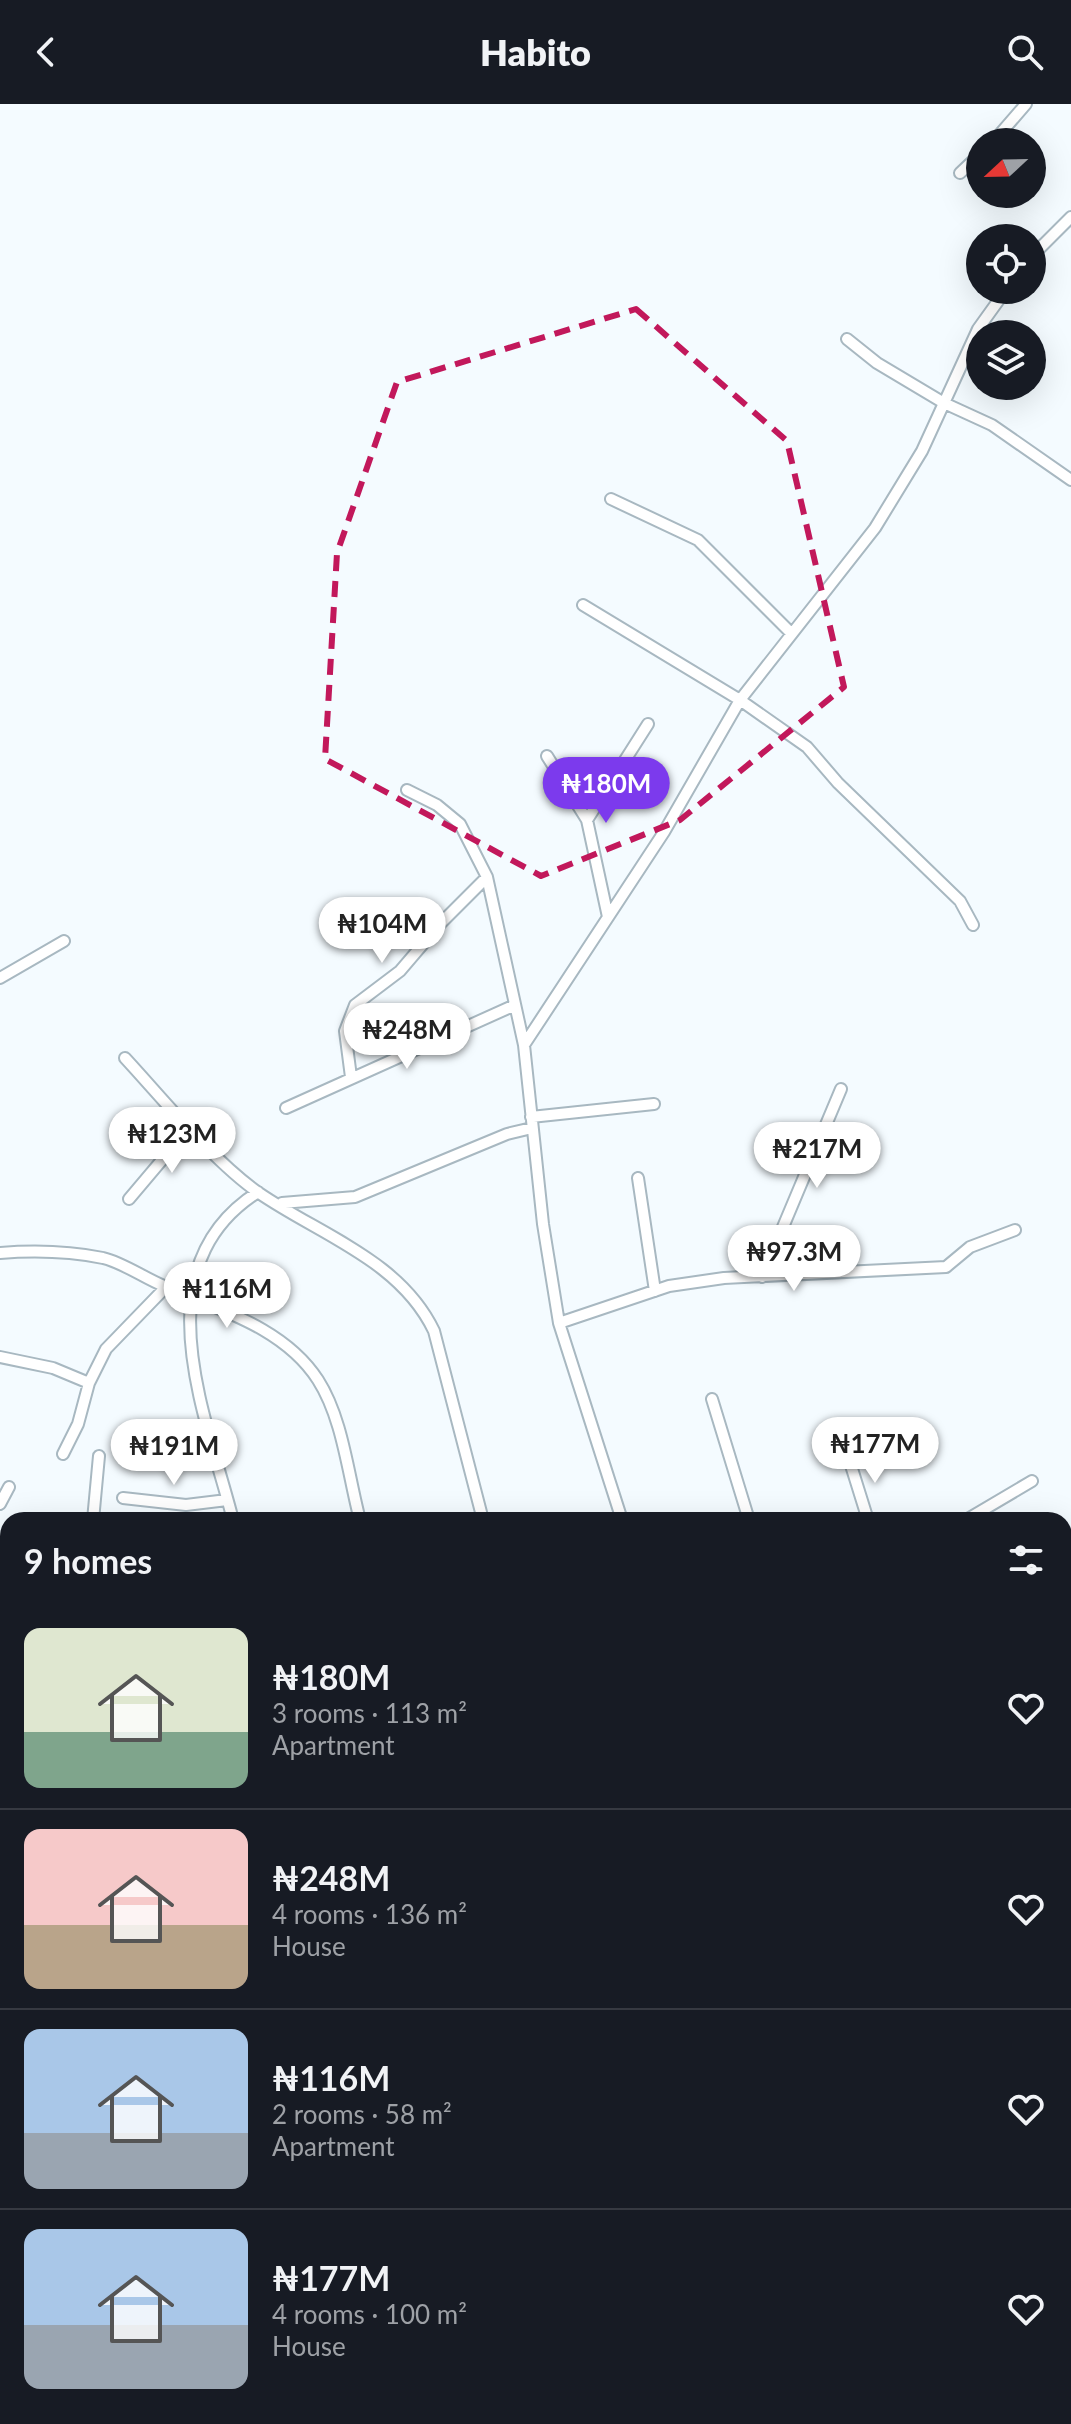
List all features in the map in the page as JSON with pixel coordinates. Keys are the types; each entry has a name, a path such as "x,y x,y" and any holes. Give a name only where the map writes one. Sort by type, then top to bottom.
{"street":[{"path":"1005,128 1026,104"},
{"path":"960,173 966,167"},
{"path":"1046,242 1071,217"},
{"path":"524,1045 664,832 740,700 875,528 922,451 978,329 996,304"},
{"path":"847,339 877,363 944,403 992,425 1071,480"},
{"path":"611,499 698,540 724,562 791,633"},
{"path":"583,605 740,700 807,747 838,783 960,901 973,925"},
{"path":"587,820 648,724"},
{"path":"547,756 587,820 608,917"},
{"path":"407,790 437,805 460,824 487,877 524,1045 531,1123 559,1323 619,1512"},
{"path":"351,1077 345,1031 355,1005 400,971 441,923 487,877"},
{"path":"0,978 64,941"},
{"path":"286,1108 515,1005"},
{"path":"125,1058 189,1128 258,1192 379,1266 405,1287 424,1310 434,1331 481,1512"},
{"path":"762,1277 841,1089"},
{"path":"280,1204 355,1197 531,1123 654,1104"},
{"path":"129,1199 189,1128"},
{"path":"638,1178 655,1291"},
{"path":"231,1512 194,1371 190,1295 196,1273 227,1216 258,1192"},
{"path":"559,1323 655,1291 724,1278 946,1267 970,1247 1015,1230"},
{"path":"0,1253 49,1249 107,1259 166,1287 223,1308 262,1330 317,1378 331,1408 358,1512"},
{"path":"63,1454 78,1424 89,1383 106,1349 166,1287"},
{"path":"0,1357 53,1368 89,1383"},
{"path":"712,1399 747,1512"},
{"path":"94,1512 99,1456"},
{"path":"849,1459 866,1512"},
{"path":"980,1512 1032,1481"},
{"path":"0,1504 9,1487"},
{"path":"123,1498 186,1505 227,1500"}],"highlighted area":[{"path":"636,309 787,441 844,687 680,820 541,876 325,759 337,553 397,382"}]}
